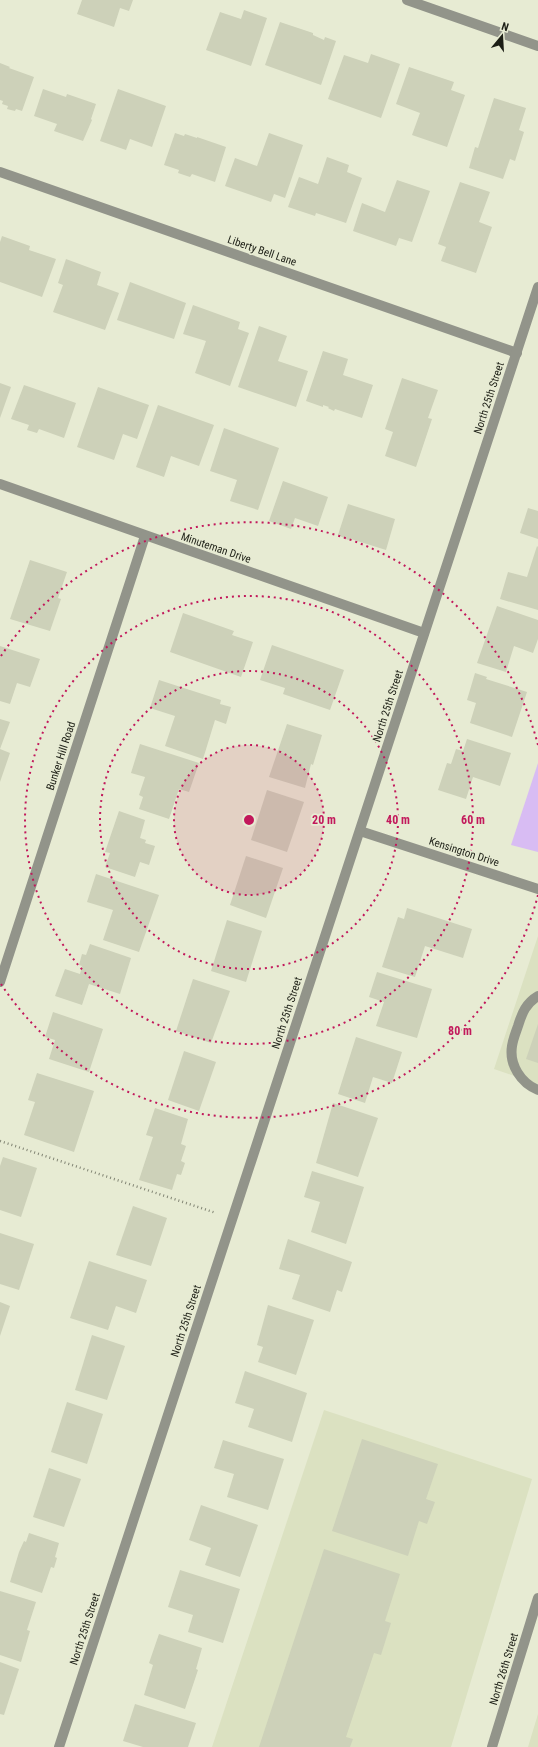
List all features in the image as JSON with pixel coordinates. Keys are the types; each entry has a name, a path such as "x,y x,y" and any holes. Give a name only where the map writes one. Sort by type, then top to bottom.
{"street":[{"path":"407,0 538,46"},
{"name":"Liberty Bell Lane","path":"0,172 517,353"},
{"name":"North 25th Street","path":"59,1747 538,287"},
{"name":"Minuteman Drive","path":"0,484 424,633"},
{"name":"Bunker Hill Road","path":"0,982 145,536"},
{"name":"Kensington Drive","path":"360,831 538,889"},
{"path":"538,996 529,1002 524,1010 512,1045 511,1054 516,1071 522,1080 529,1087 538,1090"},
{"name":"North 26th Street","path":"492,1747 538,1598"}],"path":[{"path":"0,1141 232,1219"}],"shaded area":[{"path":"538,763 538,852 511,845"},
{"path":"538,936 538,1084 494,1069"},
{"path":"324,1410 532,1479 451,1747 212,1747"},
{"path":"538,1714 538,1747 528,1747"}],"building":[{"path":"82,0 133,0 129,11 120,8 114,27 77,14"},
{"path":"244,10 267,18 251,66 206,50 220,12 241,19"},
{"path":"280,22 313,33 313,35 324,40 325,37 336,41 321,85 265,65"},
{"path":"371,54 400,64 381,118 328,99 344,55 368,63"},
{"path":"0,63 34,77 22,111 7,109 8,106 2,104 3,101 0,100"},
{"path":"409,67 454,82 451,90 465,95 447,147 412,135 420,113 396,104"},
{"path":"43,89 66,97 67,94 96,104 91,119 92,120 83,141 54,131 57,124 34,116"},
{"path":"118,89 166,106 152,147 130,139 126,150 100,141"},
{"path":"494,98 526,108 519,130 524,132 515,161 510,159 503,179 469,168 475,147 478,148"},
{"path":"175,133 184,136 185,134 197,137 226,147 215,182 192,174 190,177 178,173 179,170 164,165"},
{"path":"269,133 303,145 285,198 274,194 271,202 225,186 235,158 257,166"},
{"path":"327,157 349,165 347,172 362,178 346,223 316,213 315,216 288,207 299,177 318,184"},
{"path":"397,180 430,191 412,242 399,238 396,246 353,231 362,203 385,212"},
{"path":"460,182 490,192 479,222 492,227 476,273 441,261 446,247 438,244"},
{"path":"2,236 30,246 29,250 56,259 42,297 0,282 0,242"},
{"path":"66,259 101,272 97,285 119,293 105,330 53,312 63,285 58,283"},
{"path":"130,282 186,303 174,339 117,320"},
{"path":"193,305 240,322 238,329 249,333 230,386 195,373 206,341 183,334"},
{"path":"259,326 287,336 278,361 308,371 296,407 238,387"},
{"path":"323,351 348,359 343,375 373,385 362,418 335,409 334,411 328,408 329,407 323,405 323,407 306,401"},
{"path":"402,378 438,390 428,418 432,419 416,467 385,456 393,432 385,429"},
{"path":"0,383 11,387 0,418"},
{"path":"24,385 76,403 64,438 39,429 37,433 27,430 29,425 11,419"},
{"path":"98,387 149,405 137,439 123,434 114,460 77,447"},
{"path":"158,405 214,425 199,466 171,456 164,477 136,467"},
{"path":"224,428 279,448 258,510 230,501 237,480 210,471"},
{"path":"283,481 328,497 318,526 295,518 291,529 269,521"},
{"path":"348,504 395,519 386,550 351,539 348,540 338,535"},
{"path":"528,508 538,511 538,539 520,533"},
{"path":"537,546 538,610 500,599 508,572 527,577"},
{"path":"30,560 67,572 58,598 61,599 50,631 10,619"},
{"path":"497,606 538,620 538,639 533,653 514,646 506,672 477,663"},
{"path":"183,613 234,631 232,635 253,642 241,677 170,652"},
{"path":"272,645 344,670 330,710 283,694 285,688 260,680"},
{"path":"0,646 40,659 30,687 17,683 10,704 0,701"},
{"path":"475,673 487,677 486,679 527,692 512,737 470,723 476,703 467,700"},
{"path":"159,680 221,700 220,704 231,707 226,724 215,720 203,759 165,746 175,716 150,708"},
{"path":"0,719 10,722 0,749"},
{"path":"287,724 322,735 313,765 311,764 305,788 269,777"},
{"path":"467,739 511,753 500,786 473,777 466,799 438,790 447,763 451,764 456,749 463,751"},
{"path":"140,744 199,763 189,792 179,789 169,819 139,809 143,797 139,795 145,777 131,773"},
{"path":"0,749 10,753 0,782"},
{"path":"267,790 304,802 287,852 251,840"},
{"path":"119,811 145,820 140,838 146,840 145,843 155,846 149,865 140,862 135,877 105,867 110,853 105,852"},
{"path":"246,856 283,868 266,918 230,905"},
{"path":"96,874 159,895 139,952 103,940 113,910 87,902"},
{"path":"407,908 472,929 463,958 425,946 415,977 382,967 398,917 404,919"},
{"path":"227,920 262,931 246,982 211,971"},
{"path":"90,944 131,958 120,994 89,984 82,1005 55,996 65,969 80,974 82,966 79,965 82,954 86,955"},
{"path":"377,972 432,989 417,1038 376,1026 384,1002 369,997"},
{"path":"193,979 230,991 211,1043 176,1031"},
{"path":"53,1012 103,1029 89,1072 49,1059 55,1040 45,1037"},
{"path":"538,1024 538,1063 526,1059"},
{"path":"356,1037 402,1052 392,1083 373,1077 365,1103 338,1094"},
{"path":"184,1051 216,1062 199,1111 168,1100"},
{"path":"37,1073 94,1091 74,1152 24,1135 35,1102 28,1100"},
{"path":"333,1103 378,1118 358,1177 316,1163"},
{"path":"155,1108 188,1119 181,1144 186,1146 181,1161 185,1163 181,1175 177,1174 172,1190 139,1180 153,1137 146,1135"},
{"path":"3,1157 37,1168 21,1217 0,1210 0,1166"},
{"path":"312,1171 364,1187 346,1244 311,1232 320,1202 304,1197"},
{"path":"133,1206 167,1218 151,1266 116,1255"},
{"path":"0,1233 34,1244 19,1290 0,1284"},
{"path":"288,1239 352,1262 342,1292 337,1290 330,1312 292,1299 300,1275 279,1269"},
{"path":"89,1261 147,1280 136,1313 116,1306 108,1330 70,1318"},
{"path":"0,1302 10,1306 0,1336"},
{"path":"268,1305 314,1320 296,1375 258,1362 263,1347 257,1345"},
{"path":"92,1335 125,1346 107,1400 75,1390"},
{"path":"245,1371 307,1393 292,1442 248,1427 254,1409 235,1403"},
{"path":"67,1402 103,1414 87,1464 51,1452"},
{"path":"362,1439 438,1464 426,1499 435,1502 427,1524 419,1521 408,1556 332,1531"},
{"path":"223,1440 284,1459 268,1510 227,1497 234,1474 214,1468"},
{"path":"49,1468 81,1479 64,1527 33,1517"},
{"path":"201,1505 258,1525 240,1577 205,1565 211,1548 189,1540"},
{"path":"29,1533 59,1543 54,1568 51,1567 42,1593 10,1582 19,1552 24,1541 26,1542"},
{"path":"324,1549 400,1574 385,1621 391,1623 381,1655 374,1653 346,1737 353,1739 350,1747 259,1747"},
{"path":"180,1570 240,1589 223,1643 188,1632 193,1615 168,1607"},
{"path":"0,1591 36,1602 27,1630 30,1631 21,1662 0,1655"},
{"path":"159,1634 202,1648 196,1669 198,1670 185,1709 144,1695 153,1665 149,1663"},
{"path":"0,1662 19,1669 4,1715 0,1714"},
{"path":"135,1704 196,1723 188,1747 143,1747 123,1741"}]}
